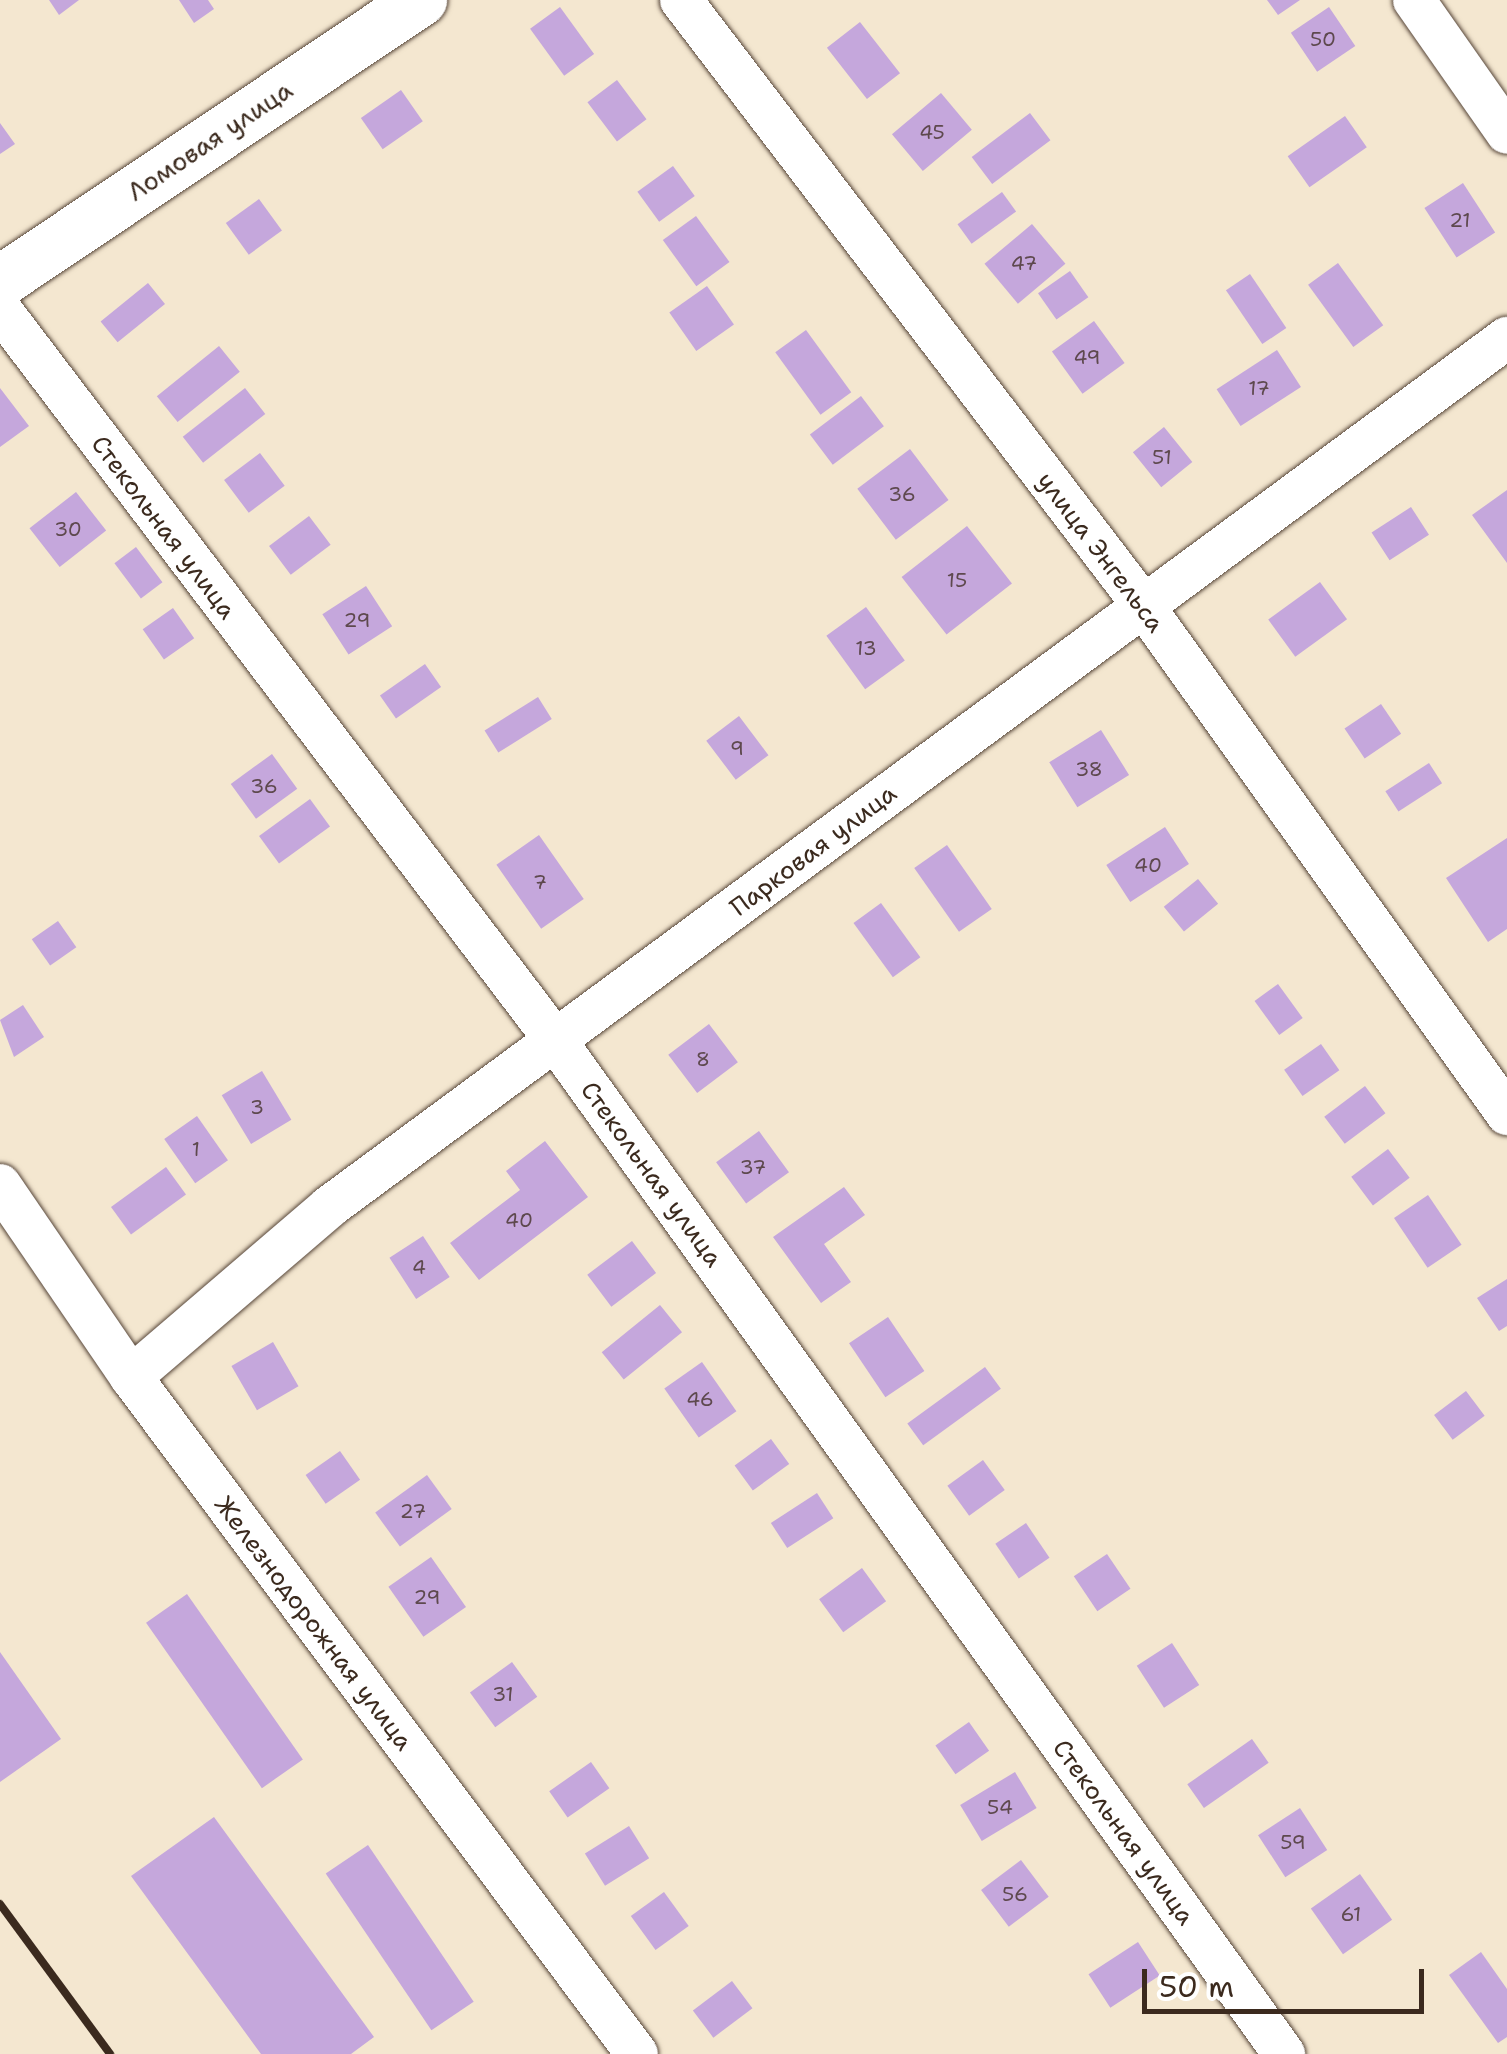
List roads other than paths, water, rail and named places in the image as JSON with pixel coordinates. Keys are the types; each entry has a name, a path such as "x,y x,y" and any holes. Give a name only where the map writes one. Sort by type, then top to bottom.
{"main road":[{"name":"Ломовая улица","path":"0,282 421,0"}],"street":[{"name":"улица Энгельса","path":"681,0 1140,601 1507,1114"},
{"path":"1414,0 1507,134"},
{"name":"Стекольная улица","path":"0,309 558,1044 1284,2054"},
{"name":"Парковая улица","path":"131,1378 328,1207 558,1044 1140,601 1507,338"},
{"name":"Железнодорожная улица","path":"0,1185 131,1378 637,2054"}],"railway":[{"path":"0,1904 110,2054"}]}
